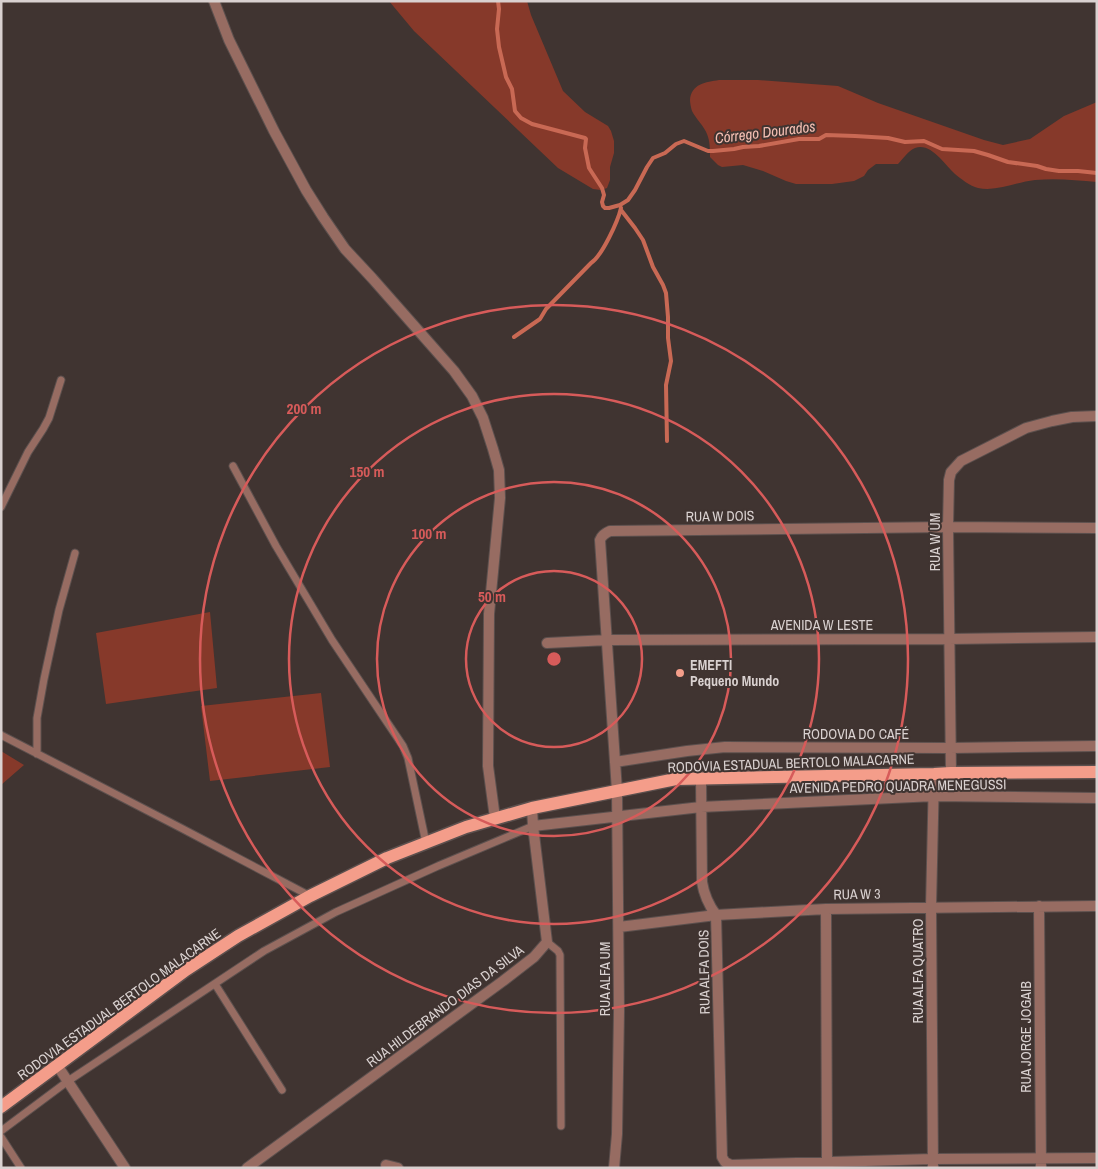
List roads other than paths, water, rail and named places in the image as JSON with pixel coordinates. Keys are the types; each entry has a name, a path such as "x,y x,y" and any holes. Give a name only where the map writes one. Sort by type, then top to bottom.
{"main road":[{"name":"RODOVIA ESTADUAL BERTOLO MALACARNE","path":"1,1107 186,970 238,936 310,896 387,858 466,827 495,818 532,808 676,779 1097,772"}],"street":[{"path":"214,1 229,40 274,131 323,217 345,249 454,371 472,396 483,418 498,470 500,498 488,614 488,766 495,818"},
{"name":"RUA W UM","path":"951,773 948,527 949,480 951,472 961,461 1026,428 1065,418 1097,416"},
{"name":"RUA W DOIS","path":"617,791 600,540 605,533 620,531 948,527 1097,528"},
{"name":"AVENIDA W LESTE","path":"547,643 608,640 1097,637"},
{"name":"RODOVIA DO CAFÉ","path":"615,762 687,751 725,748 1097,746"},
{"name":"RUA ALFA QUATRO","path":"932,1164 931,907 934,774"},
{"name":"RUA ALFA DOIS","path":"701,778 702,888 708,903 716,915 722,1157 725,1162 731,1165 827,1162"},
{"name":"RUA ALFA UM","path":"614,1168 617,1134 619,927 617,791"},
{"name":"AVENIDA PEDRO QUADRA MENEGUSSI","path":"533,826 701,807 934,796 1097,798"},
{"path":"532,808 547,942"},
{"name":"RUA JORGE JOGAIB","path":"1039,906 1041,1163"},
{"name":"RUA W 3","path":"619,927 716,915 826,908 1097,906"},
{"path":"826,908 827,1162 932,1164 1041,1163 1097,1158"},
{"name":"RUA HILDEBRANDO DIAS DA SILVA","path":"247,1168 503,981 534,957 547,942"},
{"path":"57,1065 125,1168"},
{"path":"386,1165 398,1168"}],"lane":[{"path":"1,507 28,452 43,429 61,380"},
{"path":"232,466 276,546 332,640 403,746 408,758 426,843"},
{"path":"37,754 37,718 44,678 59,610 75,553"},
{"path":"1,735 310,896"},
{"path":"1,1131 68,1081 264,951 336,912 533,826"},
{"path":"547,942 560,955 560,1126"},
{"path":"215,984 282,1090"},
{"path":"1,1137 20,1167"}],"waterway":[{"name":"Córrego Dourados","path":"498,1 497,29 499,47 506,77 512,89 515,111 521,118 532,124 586,139 585,148 589,168 602,188 604,195 602,202 605,208 620,205 628,200 653,158 684,141 708,151 713,151 799,139 819,139 826,135 888,138 905,142 924,141 942,149 974,151 1008,162 1046,169 1097,173"},
{"path":"514,337 540,319 546,309 600,253 617,221 621,208"},
{"path":"621,210 643,240 653,267 666,293 671,361 666,385 667,441"}],"place":[{"name":"EMEFTI Pequeno Mundo","path":"680,673"}]}
